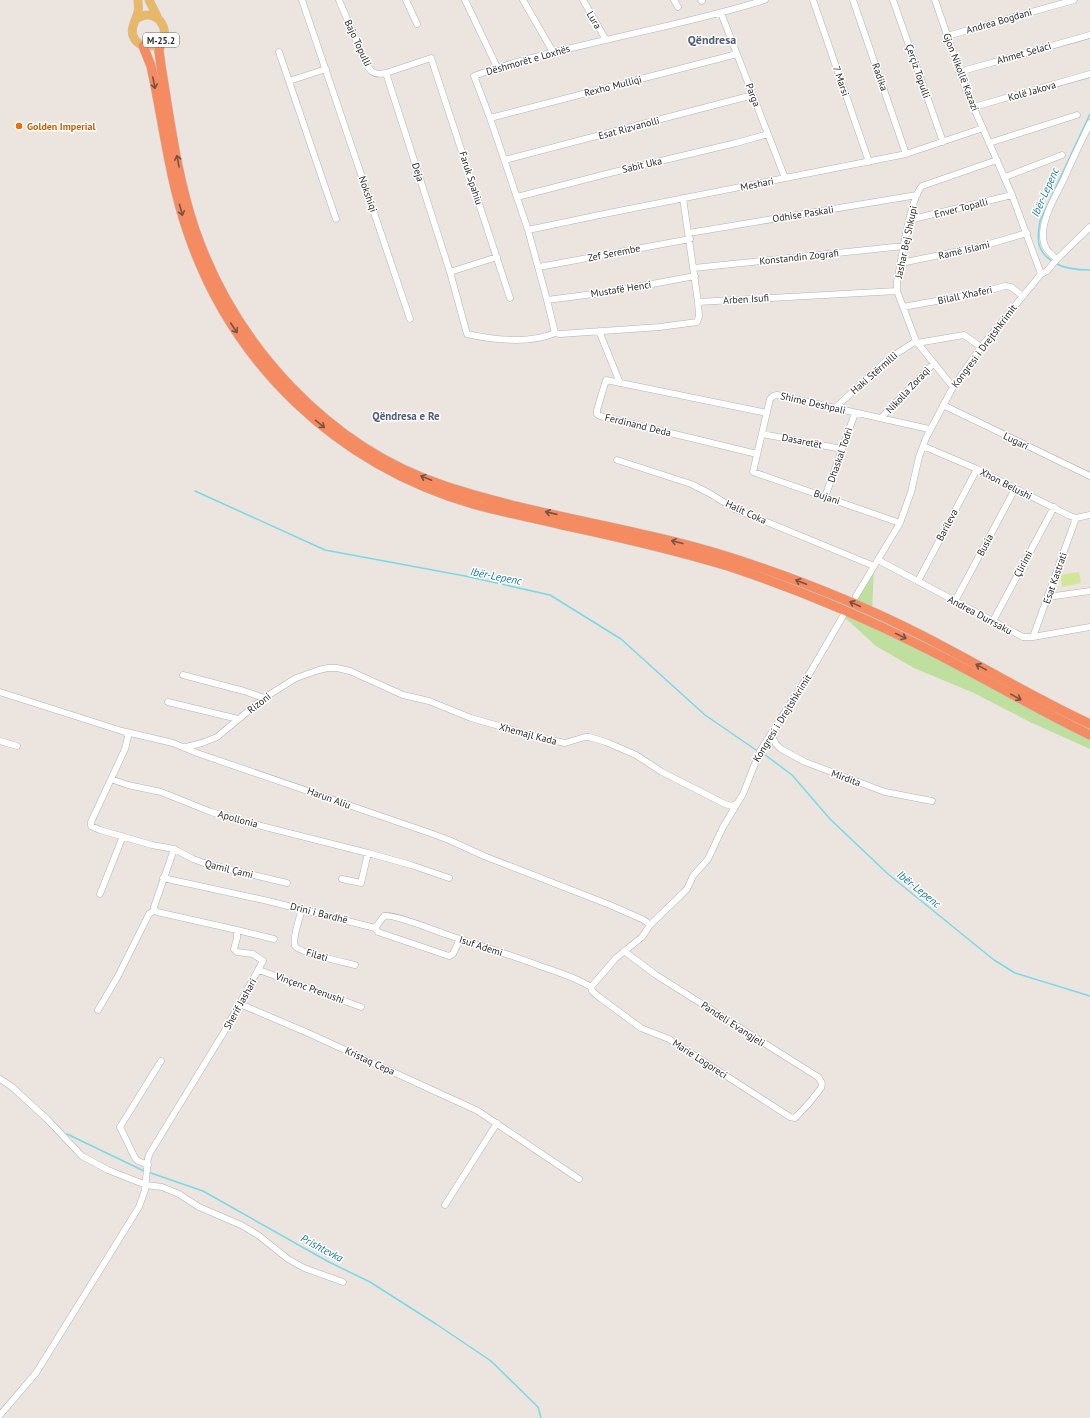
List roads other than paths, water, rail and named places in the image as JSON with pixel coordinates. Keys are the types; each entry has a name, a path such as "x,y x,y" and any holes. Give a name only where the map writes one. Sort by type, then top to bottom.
{"highway":[{"path":"161,40 159,51 161,66 184,192 194,228 211,271 235,316 265,357 303,399 342,431 410,472 442,485 491,499 686,544 729,557 817,588 860,606 922,636 1090,724"},
{"path":"143,46 151,66 183,220 198,261 212,292 258,363 297,404 332,433 391,471 428,488 456,498 490,508 684,553 762,578 820,599 918,644 1090,735"}],"main road":[{"name":"M-25.2","path":"138,0 138,13 133,24 133,35 135,39 143,46 153,46 161,40 165,32 165,27 163,22 157,16 149,0"},
{"path":"135,20 143,14 152,14 157,16"}],"street":[{"name":"Nokshiqi","path":"302,0 410,319"},
{"name":"Bajo Topulli","path":"339,0 367,67 379,75 386,73"},
{"path":"406,0 418,24"},
{"path":"464,0 497,68"},
{"path":"523,0 553,52"},
{"name":"Lura","path":"583,0 606,40"},
{"path":"674,0 678,6"},
{"name":"Dëshmorët e Loxhës","path":"555,333 539,267 528,230 505,160 474,76 553,52 721,13 765,0"},
{"name":"7 Marsi","path":"813,0 869,162"},
{"name":"Radika","path":"853,0 906,154"},
{"name":"Çerçiz Topulli","path":"893,0 943,142"},
{"name":"Gjon Nikollë Kazazi","path":"935,0 959,72 1005,177 1041,274"},
{"name":"Andrea Bogdani","path":"947,36 1074,0"},
{"name":"Parga","path":"721,13 785,178"},
{"name":"Ahmet Selaci","path":"959,72 1090,35"},
{"path":"279,52 336,219"},
{"name":"Rexho Mulliqi","path":"490,118 737,54"},
{"name":"Faruk Spahiu","path":"386,73 431,58 510,298"},
{"path":"289,81 326,69"},
{"name":"Deja","path":"386,73 450,272 467,334 482,338 507,340 548,336 555,333"},
{"name":"Kolë Jakova","path":"974,107 1090,74"},
{"name":"Esat Rizvanolli","path":"505,160 753,95"},
{"path":"990,143 1077,115"},
{"path":"1057,259 1050,254 1046,248 1043,230 1053,202 1087,135 1090,123"},
{"name":"Meshari","path":"528,230 906,154 983,128"},
{"name":"Sabit Uka","path":"517,196 768,134"},
{"path":"1005,177 1062,155"},
{"name":"Jashar Bej Shkupi","path":"953,387 917,342 897,290 909,220 917,195 922,186 997,160"},
{"name":"Odhise Paskali","path":"689,236 917,195"},
{"name":"Enver Topalli","path":"909,220 1012,195"},
{"path":"555,333 560,334 660,327 695,323 699,320 694,268 683,198"},
{"name":"Kongresi i Drejtshkrimit","path":"856,596 900,523 911,492 923,446 930,429 953,387 981,347 1041,274 1047,271 1057,259 1090,227"},
{"name":"Ramë Islami","path":"901,263 979,247 1026,233"},
{"name":"Zef Serembe","path":"539,267 689,236"},
{"name":"Konstandin Zografi","path":"694,268 904,246"},
{"path":"450,272 497,257"},
{"name":"Mustafë Henci","path":"547,300 609,292 695,276"},
{"name":"Bilall Xhaferi","path":"903,307 980,293 1005,286 1010,287 1023,296"},
{"name":"Arben Isufi","path":"698,302 897,290"},
{"path":"599,331 620,383"},
{"path":"917,342 964,335 981,347"},
{"name":"Haki Stërmilli","path":"835,408 887,360 917,342"},
{"name":"Nikolla Zoraqi","path":"881,418 934,363"},
{"name":"Ferdinand Deda","path":"757,454 598,415 597,410 606,380 767,412"},
{"name":"Shime Deshpali","path":"753,472 771,397 777,395 930,429"},
{"name":"Lugari","path":"942,406 1090,476"},
{"name":"Dhaskal Todri","path":"825,497 855,413"},
{"name":"Dasaretët","path":"762,434 842,449"},
{"name":"Xhon Belushi","path":"923,446 977,469 1076,518"},
{"name":"Halit Coka","path":"617,460 691,484 710,493 735,509 874,566"},
{"name":"Barileva","path":"918,581 977,469"},
{"name":"Bujani","path":"753,472 900,523"},
{"name":"Busia","path":"955,601 1015,489"},
{"name":"Çlirimi","path":"992,621 1054,507"},
{"path":"1076,518 1090,515"},
{"name":"Esat Kastrati","path":"1033,637 1076,518"},
{"name":"Andrea Durrsaku","path":"878,560 1023,637 1033,637 1090,628"},
{"path":"1048,597 1090,591"},
{"name":"Kongresi i Drejtshkrimit","path":"591,986 605,969 642,937 650,925 687,889 693,876 708,859 722,827 743,794 756,759 811,671 843,616"},
{"name":"Rizoni","path":"186,747 217,737 264,698 303,675 319,670 337,668"},
{"name":"Xhemajl Kada","path":"337,668 350,671 403,695 429,701 471,718 541,738 565,743 589,737 606,742 636,755 662,772 725,804 732,806 736,804"},
{"path":"183,675 244,691 264,698"},
{"name":"Harun Aliu","path":"0,692 127,732 186,747 449,840 484,856 610,905 644,920 650,925"},
{"path":"168,702 238,719"},
{"path":"127,732 128,737 125,749 90,824 92,827 174,849 163,878 154,907 155,910"},
{"name":"Mirdita","path":"771,734 776,744 782,749 805,762 885,792 932,801"},
{"path":"0,741 17,746"},
{"name":"Apollonia","path":"111,779 161,792 211,812 238,820 368,853 411,865 449,878"},
{"path":"100,894 123,836"},
{"name":"Qamil Çami","path":"174,849 204,863 287,884"},
{"path":"342,879 361,883 368,853"},
{"name":"Drini i Bardhë","path":"163,878 302,909 375,928 378,932 448,956 453,954 460,938"},
{"name":"Filati","path":"302,909 295,946 306,952 355,965"},
{"path":"155,910 157,912 274,939"},
{"path":"98,1010 118,976 148,914 155,910"},
{"name":"Isuf Ademi","path":"375,928 382,918 387,915 418,924 570,976 591,986"},
{"name":"Sherif Jashari","path":"0,1415 36,1372 139,1207 146,1185 148,1158 150,1153 208,1060 259,970 263,961 253,954 237,952 234,949 237,938 237,930"},
{"name":"Pandeli Evangjeli","path":"624,951 656,975 818,1077 822,1085 810,1102"},
{"name":"Vinçenc Prenushi","path":"259,970 361,1007"},
{"name":"Marie Logoreci","path":"591,986 592,991 599,997 641,1028 669,1039 790,1117 795,1118 810,1102"},
{"name":"Kristaq Cepa","path":"240,1004 308,1032 478,1111 578,1179"},
{"path":"148,1167 135,1158 120,1127 161,1061"},
{"path":"0,1079 12,1087 47,1119 82,1156 108,1170 146,1185 162,1187 179,1194 199,1207 241,1225 258,1235 288,1259 304,1268 343,1282"},
{"path":"445,1205 497,1123"}],"waterway":[{"name":"Ibër-Lepenc","path":"1052,261 1040,248 1038,238 1040,221 1090,114"},
{"name":"Ibër-Lepenc","path":"1055,263 1072,269 1090,270"},
{"name":"Ibër-Lepenc","path":"195,491 325,550 465,576 550,595 621,639 705,715 756,750"},
{"name":"Ibër-Lepenc","path":"764,754 792,775 830,819 888,874 994,960 1015,973 1090,996"},
{"name":"Prishtevka","path":"67,1134 144,1171"},
{"name":"Prishtevka","path":"148,1172 203,1191 327,1261 370,1282 491,1361 538,1407 541,1418"}],"place":[{"name":"Golden Imperial","path":"19,126"}],"district":[{"name":"Qëndresa","path":"712,39"},
{"name":"Qëndresa e Re","path":"406,416"}]}
